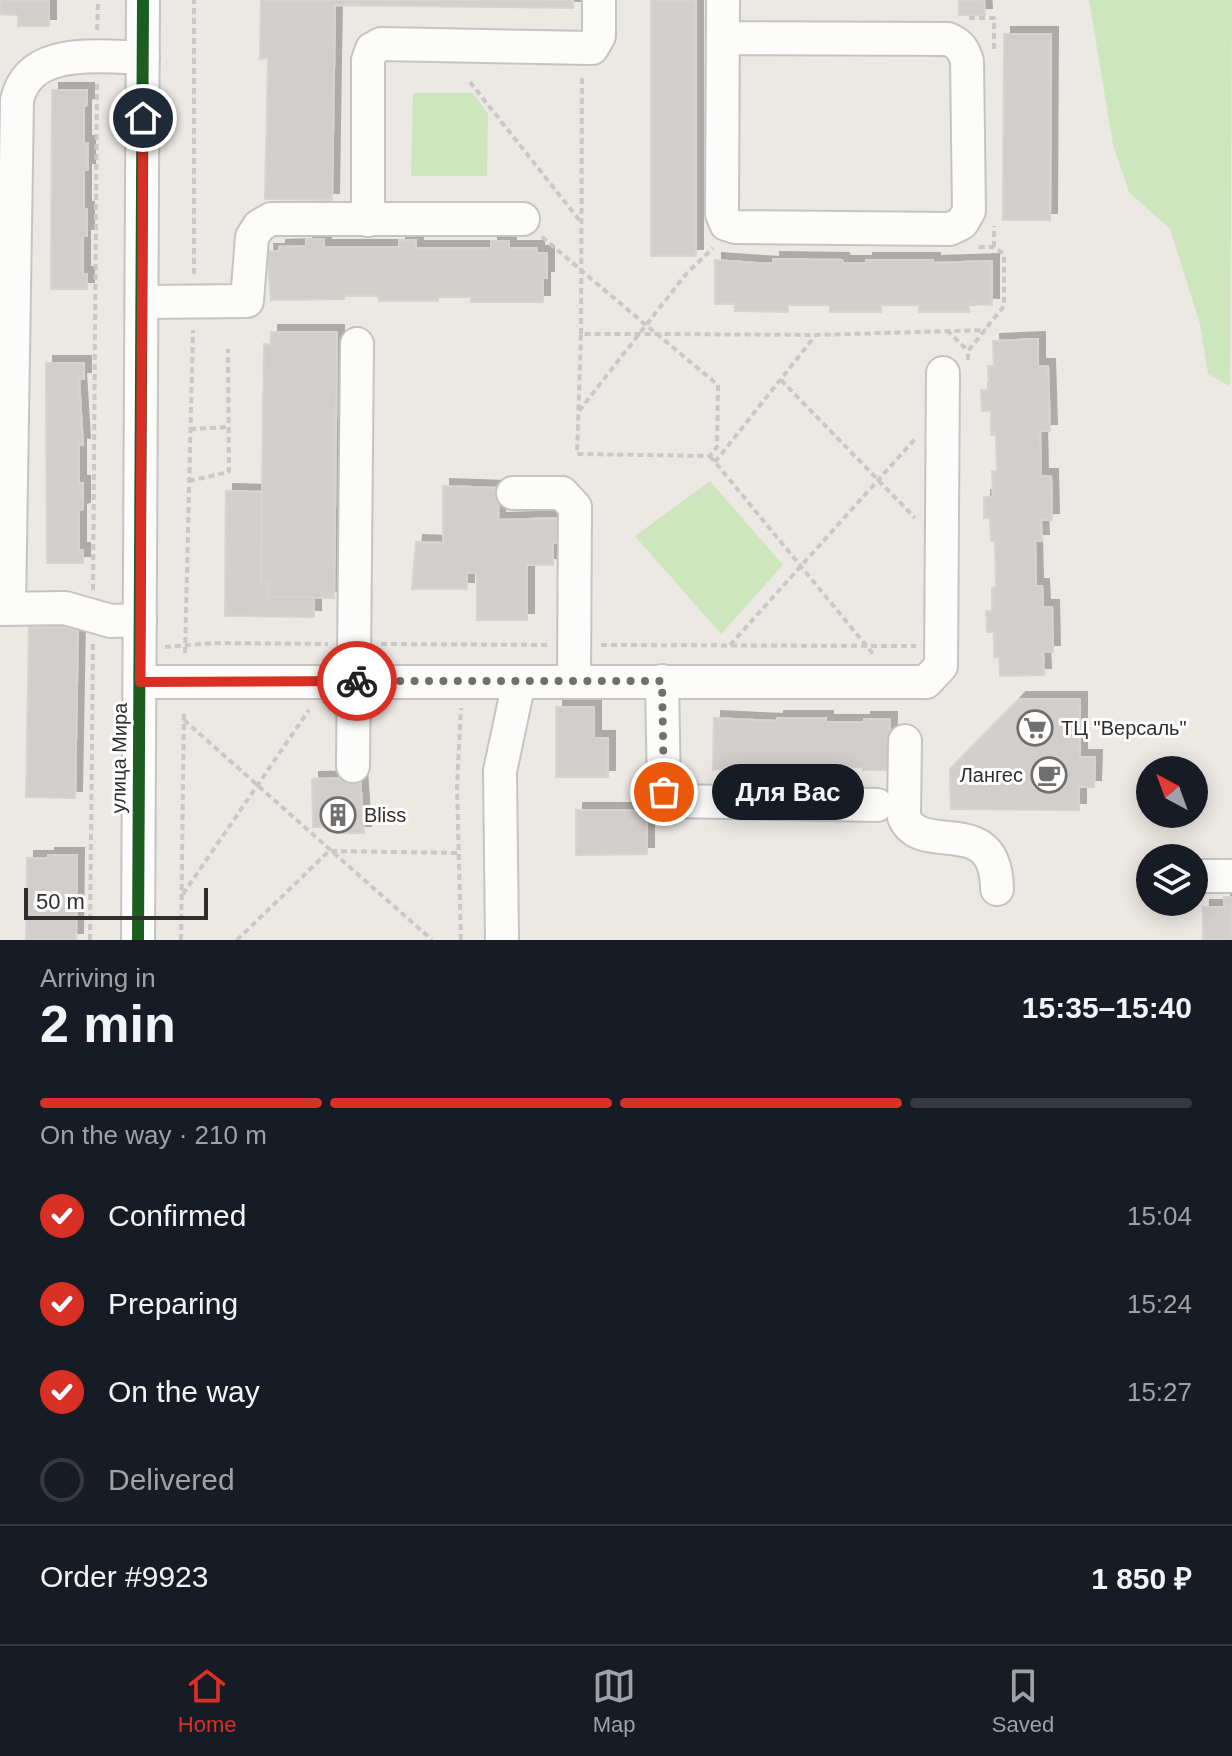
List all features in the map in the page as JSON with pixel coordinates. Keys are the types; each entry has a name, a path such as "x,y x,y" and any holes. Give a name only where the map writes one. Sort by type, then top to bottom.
{"street":[{"name":"улица Мира","path":"138,940 143,0"},
{"path":"368,220 368,60 372,49 381,44 592,48 599,36 599,0"},
{"path":"723,0 722,214 726,224 735,227 950,229 962,223 969,211 967,61 964,50 957,43 948,39 723,38"},
{"path":"140,620 111,621 65,608 4,608 8,305 20,85 44,63 56,60 143,57"},
{"path":"142,302 247,301 252,237 259,226 271,219 531,227"},
{"path":"353,766 357,344"},
{"path":"140,682 926,682 941,666 942,518 956,369"},
{"path":"513,493 562,493 575,507 574,681"},
{"path":"662,681 664,792 674,801 877,805"},
{"path":"502,940 500,771 519,682"},
{"path":"905,741 904,817 908,827 916,833 973,843 987,852 997,872 997,889"},
{"path":"1208,876 1232,876"}],"path":[{"path":"90,940 98,0"},
{"path":"962,18 994,18 994,49"},
{"path":"582,65 581,334 577,454 710,456 896,682"},
{"path":"470,82 581,223"},
{"path":"994,217 994,247"},
{"path":"531,227 718,385 717,447 710,456"},
{"path":"956,369 1004,306 1004,254 994,247 978,247"},
{"path":"579,412 686,274 713,248"},
{"path":"946,329 968,351"},
{"path":"581,334 816,335 986,330"},
{"path":"715,462 816,335"},
{"path":"189,481 229,472 228,349"},
{"path":"781,380 913,518 942,518"},
{"path":"190,429 229,426"},
{"path":"730,645 918,436"},
{"path":"461,940 457,787 462,705"},
{"path":"182,896 312,706 298,706"},
{"path":"181,940 184,707"},
{"path":"184,720 432,940"},
{"path":"237,940 329,851 459,853"}],"green space":[{"path":"1089,0 1232,0 1230,386 1208,374 1200,324 1170,229 1129,192 1113,145"},
{"path":"413,93 473,93 488,114 487,176 411,176"},
{"path":"710,481 783,565 721,634 635,536"}],"building":[{"path":"0,0 49,1 49,26 18,26 18,15 0,14"},
{"path":"261,0 573,0 573,8 335,5 332,200 265,199 268,58 260,59"},
{"path":"651,0 696,0 696,256 651,256"},
{"path":"959,0 984,0 985,15 959,15"},
{"path":"1004,34 1051,34 1050,220 1003,220"},
{"path":"52,90 87,90 84,143 88,143 88,170 84,170 84,209 87,209 87,236 83,236 83,274 87,274 87,289 51,289"},
{"path":"306,239 324,239 324,247 399,247 399,240 416,240 416,248 491,248 491,241 509,241 509,248 537,248 537,253 547,253 543,302 471,302 471,297 438,297 438,301 379,301 379,296 271,300 267,251 279,251 279,247 306,246"},
{"path":"773,259 842,260 843,263 866,263 866,260 933,260 933,263 992,261 992,305 969,304 969,312 919,312 919,305 881,305 881,312 830,312 830,305 788,305 788,312 735,311 735,304 715,304 715,260 773,264"},
{"path":"271,332 337,332 334,598 268,597 268,583 261,583 264,344 271,345"},
{"path":"1038,339 1038,366 1048,366 1050,431 1040,431 1041,476 1051,476 1052,520 1041,520 1042,541 1035,541 1036,586 1042,586 1043,607 1052,607 1053,652 1043,652 1044,675 1000,676 999,657 994,657 994,632 987,632 986,611 992,611 992,588 996,588 995,541 991,541 990,518 984,518 984,497 993,497 992,471 997,471 996,435 991,435 991,411 982,411 981,390 989,390 988,366 994,366 993,341"},
{"path":"46,363 84,363 84,379 79,379 83,445 79,444 79,483 83,483 83,509 79,510 79,550 83,550 83,563 47,563"},
{"path":"443,486 499,488 498,520 558,518 558,543 553,543 553,565 527,565 527,620 477,620 477,573 467,573 467,589 412,589 416,542 443,543"},
{"path":"226,491 262,492 261,583 268,583 268,597 314,597 314,617 225,616"},
{"path":"29,627 78,628 75,798 26,797"},
{"name":"ТЦ \"Версаль\"","path":"1019,699 1080,699 1080,757 1095,757 1094,787 1079,787 1079,810 951,809 950,769"},
{"path":"556,707 594,707 594,738 608,738 608,777 556,777"},
{"path":"714,718 777,721 777,718 826,718 826,722 890,719 889,770 828,767 828,770 775,770 775,766 713,770"},
{"name":"Bliss","path":"360,778 364,833 337,833 336,827 313,827 312,779"},
{"path":"576,810 647,810 647,854 576,855"},
{"path":"48,855 77,855 76,940 26,940 27,858 48,858"},
{"path":"1224,897 1232,897 1232,940 1203,940 1203,916 1208,916 1208,907 1224,907"}],"cycle path":[{"path":"138,940 143,0"}],"way so far":[{"path":"357,681 662,681 664,792"}],"place":[{"name":"ТЦ \"Версаль\"","path":"1035,728"},
{"name":"Лангес","path":"1049,775"},
{"name":"Для Вас","path":"664,792"},
{"name":"Bliss","path":"338,815"}],"route":[{"path":"143,118 140,682 357,681"}]}
